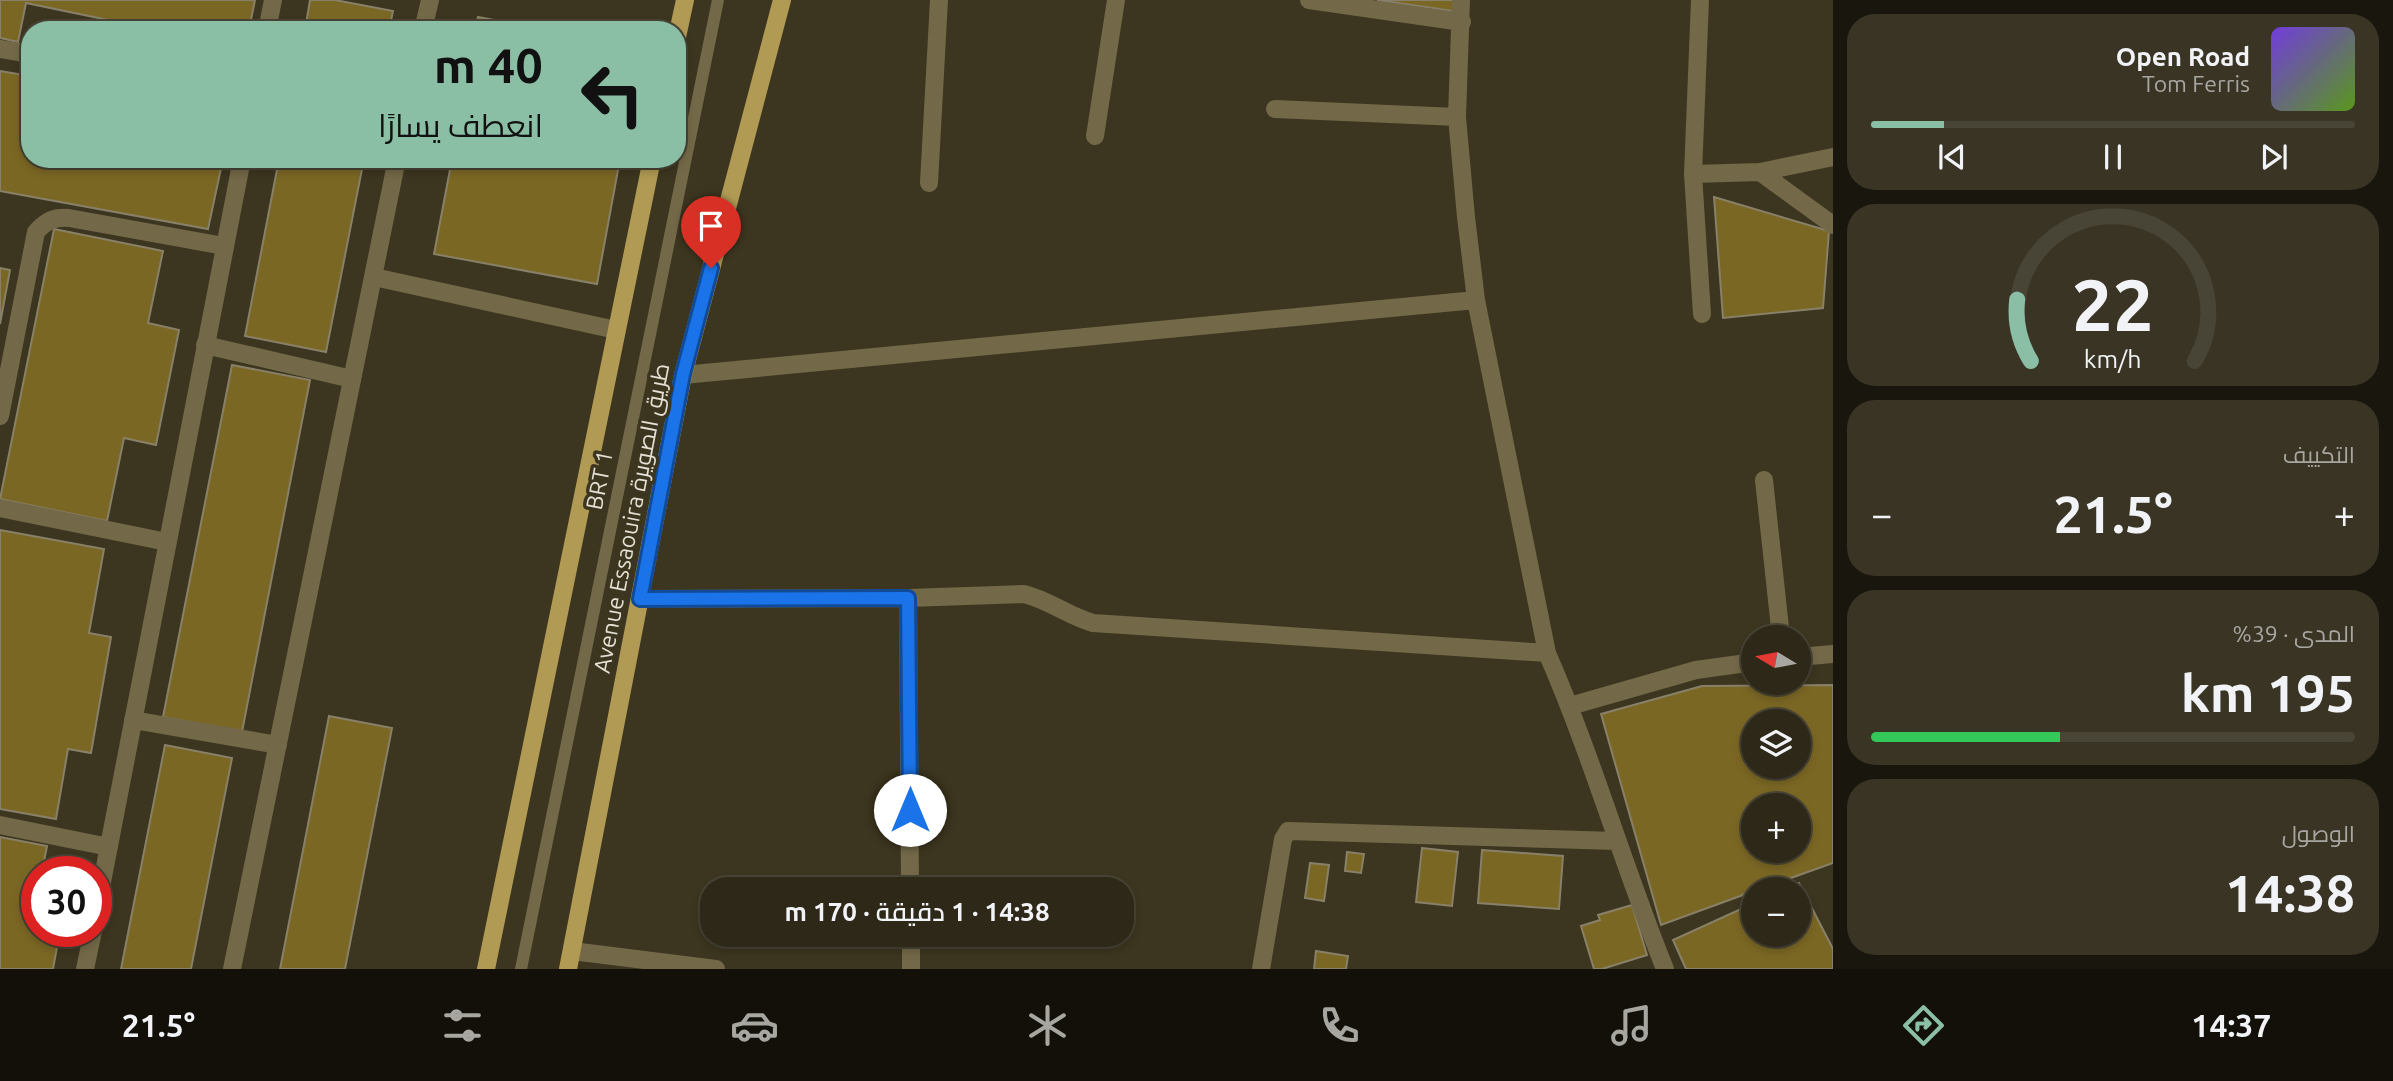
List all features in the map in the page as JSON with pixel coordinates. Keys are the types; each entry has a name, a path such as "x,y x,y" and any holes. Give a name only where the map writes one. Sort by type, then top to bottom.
{"main road":[{"path":"680,21 685,0"},
{"name":"Avenue Essaouira طريق الصويرة","path":"568,969 683,374 782,0"},
{"path":"486,969 650,168"}],"street":[{"path":"269,21 273,0"},
{"path":"929,183 939,0"},
{"path":"1095,136 1116,0"},
{"path":"1309,0 1462,22"},
{"path":"1461,0 1457,117 1476,300 1547,653 1570,706 1616,841 1664,966 1646,969"},
{"path":"1700,0 1693,174 1702,314"},
{"path":"424,21 425,1"},
{"path":"0,49 21,52"},
{"path":"1275,109 1457,117"},
{"path":"1693,174 1760,172 1833,157"},
{"path":"107,856 240,168"},
{"path":"232,969 395,168"},
{"path":"1760,172 1833,225"},
{"path":"0,416 36,232 44,223 56,217 69,218 224,246"},
{"path":"373,277 616,330"},
{"path":"683,374 1476,300"},
{"path":"205,345 352,379"},
{"path":"1764,480 1780,625"},
{"path":"0,508 167,542"},
{"path":"640,599 908,598 1024,594 1039,598 1079,619 1100,624 1547,653"},
{"path":"908,598 910,877"},
{"path":"1811,656 1833,654"},
{"path":"1570,706 1696,670 1741,664"},
{"path":"133,720 278,745"},
{"path":"0,825 109,846"},
{"path":"1261,969 1283,839 1288,831 1616,841"},
{"path":"85,969 90,947"},
{"path":"911,947 911,969"},
{"path":"572,951 716,969"}],"lane":[{"name":"BRT 1","path":"686,157 718,0"},
{"name":"BRT 1","path":"521,969 684,168"}],"building":[{"path":"0,0 255,0 251,21 113,21 26,3 18,42 0,38"},
{"path":"310,0 335,0 393,11 391,21 306,21"},
{"path":"1377,0 1453,0 1453,11"},
{"path":"478,17 499,21 477,21"},
{"path":"0,71 21,74 21,168 221,168 208,229 0,191"},
{"path":"277,168 362,168 326,352 245,336"},
{"path":"450,168 618,168 597,284 434,254"},
{"path":"1714,197 1829,231 1823,308 1723,318"},
{"path":"54,229 163,251 148,323 179,330 156,445 124,438 107,521 0,499"},
{"path":"0,268 10,270 0,324"},
{"path":"232,365 310,380 242,732 163,717"},
{"path":"0,530 104,549 89,633 111,637 91,753 68,749 56,819 0,809"},
{"path":"1811,685 1833,685 1833,863 1794,877 1741,877 1741,896 1661,925 1601,714 1702,686 1741,686 1741,695 1811,695"},
{"path":"329,716 392,728 345,969 280,969"},
{"path":"165,745 232,758 191,969 121,969"},
{"path":"0,837 47,846 45,856 21,856 21,947 57,947 53,969 0,969"},
{"path":"1422,848 1458,852 1452,906 1416,902"},
{"path":"1482,850 1563,856 1559,909 1478,903"},
{"path":"1347,852 1364,854 1361,873 1345,871"},
{"path":"1310,863 1329,865 1324,901 1305,898"},
{"path":"1632,905 1647,955 1594,969 1581,926 1600,920 1598,915"},
{"path":"1811,906 1833,949 1833,969 1686,969 1673,940 1741,909 1741,947 1811,947"},
{"path":"1316,951 1348,956 1346,969 1314,969"}],"route":[{"path":"711,268 683,374 640,599 908,598 910,810"}]}
